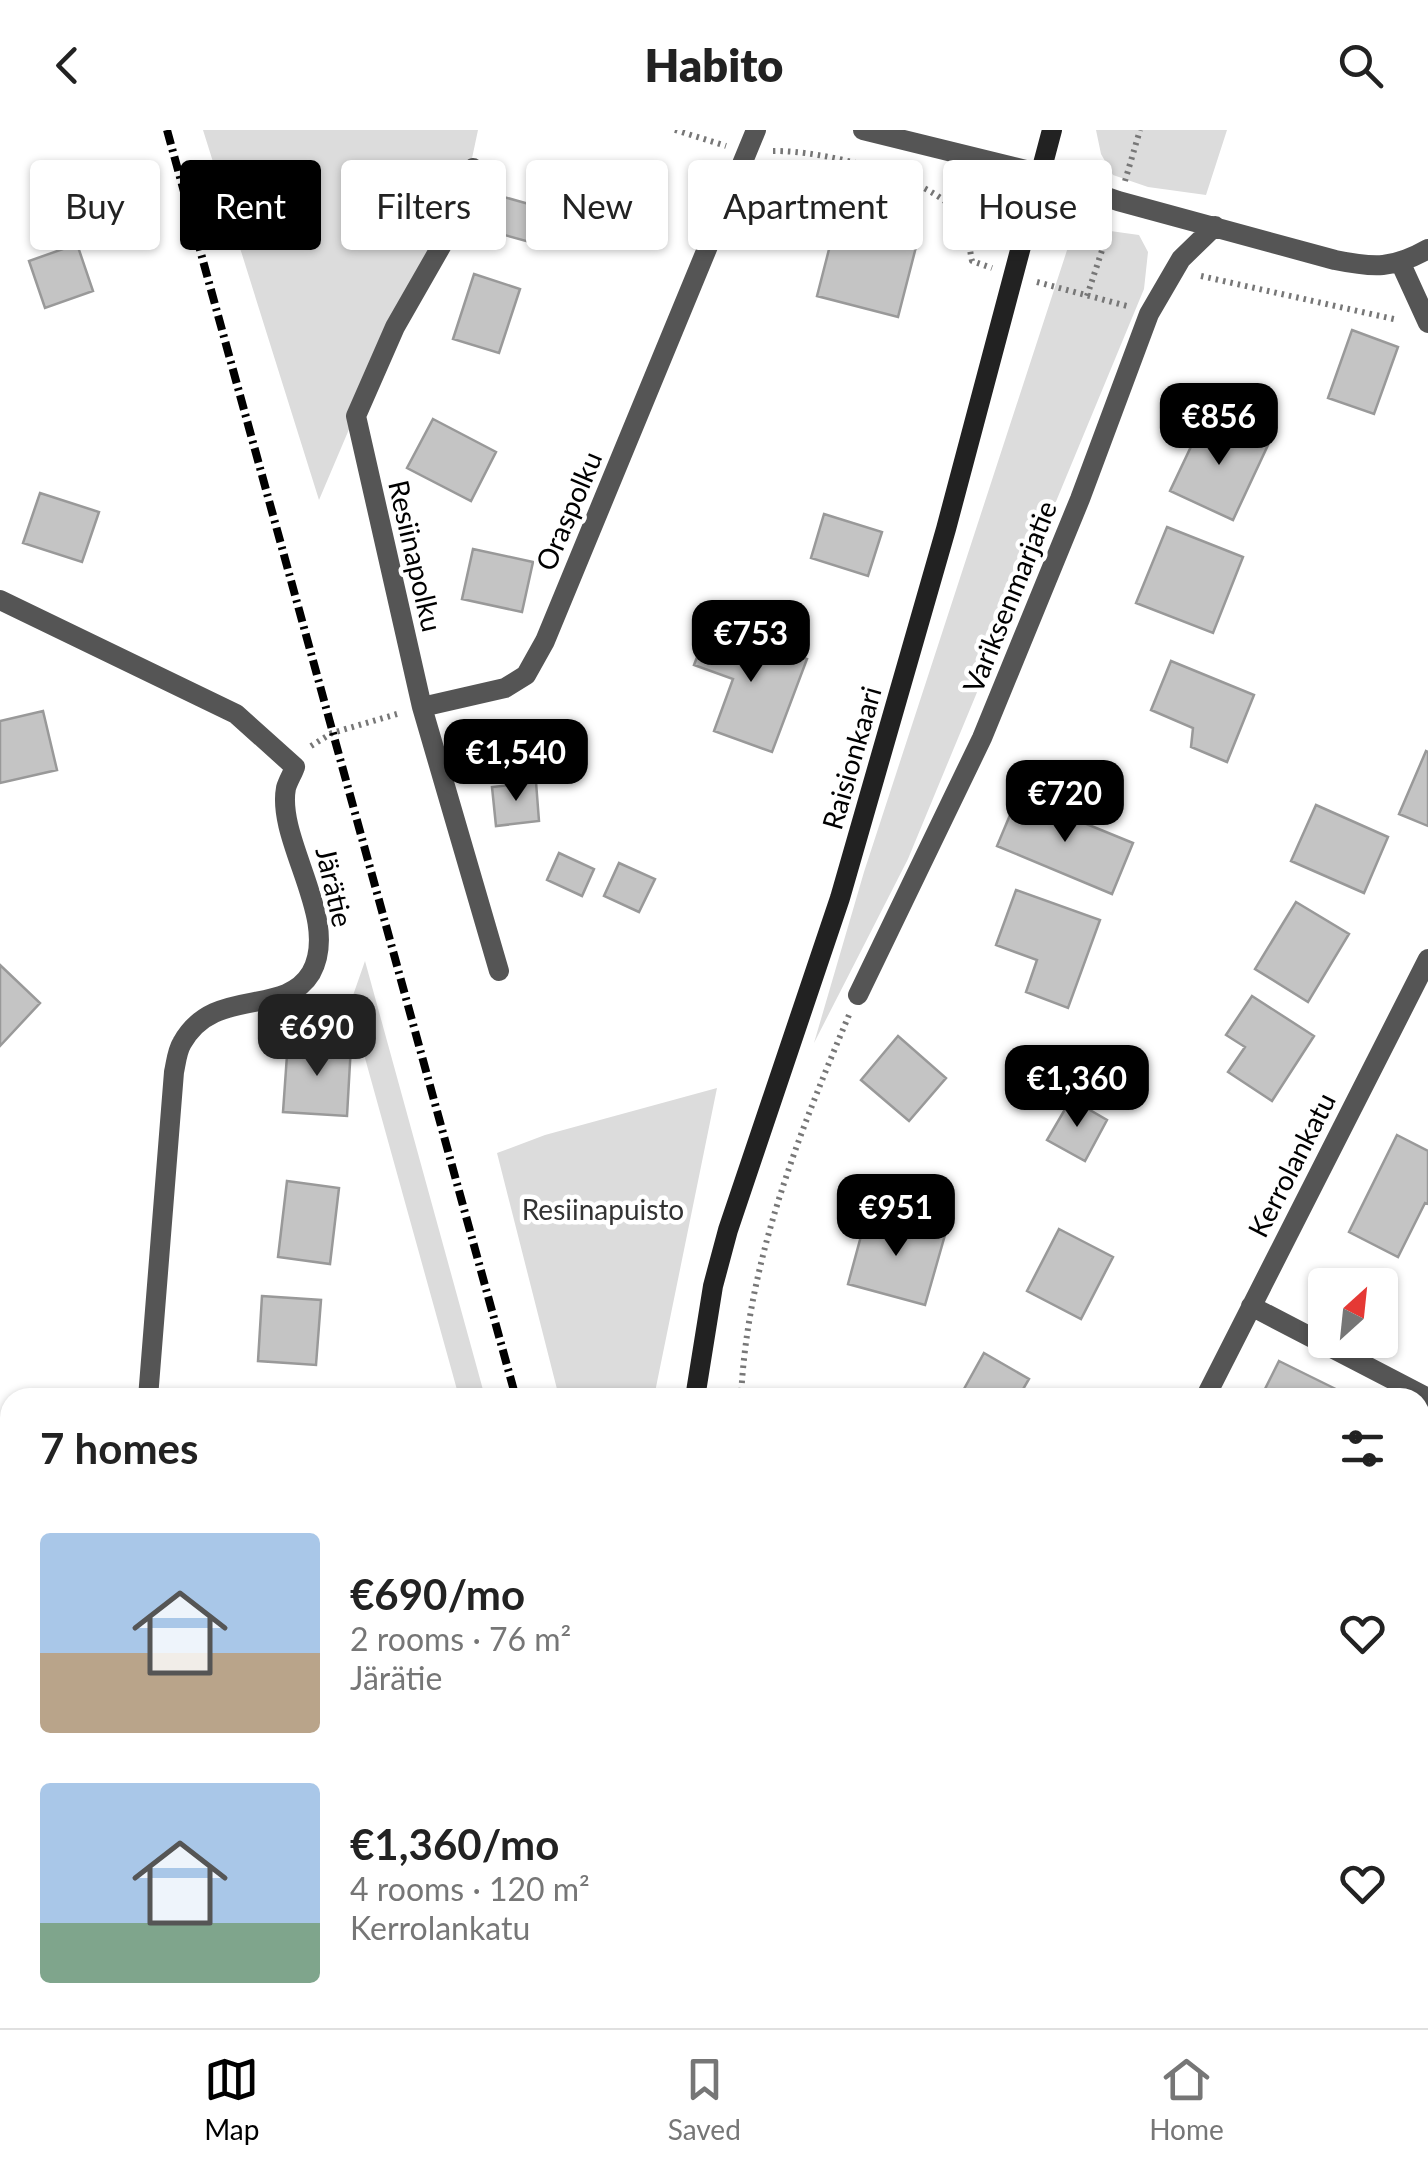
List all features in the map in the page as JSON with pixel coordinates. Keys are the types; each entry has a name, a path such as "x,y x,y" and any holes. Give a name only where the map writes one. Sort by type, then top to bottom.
{"main road":[{"name":"Raisionkaari","path":"1042,160 1052,130"},
{"name":"Raisionkaari","path":"697,1388 713,1286 728,1230 840,898 1020,250"}],"street":[{"name":"Oraspolku","path":"422,707 505,688 526,675 552,623 756,130"},
{"path":"862,130 985,160"},
{"path":"1112,199 1367,267 1402,264 1428,249"},
{"name":"Variksenmarjatie","path":"858,995 982,738 1159,294 1181,259 1215,226"},
{"name":"Resiinapolku","path":"439,250 395,328 356,416 422,707 499,971"},
{"path":"1402,264 1419,323"},
{"path":"0,600 236,714 296,767"},
{"name":"Järätie","path":"149,1388 174,1072 182,1043 202,1020 227,1005 292,993 310,975 320,950 318,926 286,808 286,786 296,767"},
{"name":"Kerrolankatu","path":"1210,1388 1428,959"},
{"path":"1251,1306 1409,1388"}],"path":[{"path":"675,130 748,151 803,151 841,158 942,194 963,220 972,261 1088,296 1103,250"},
{"path":"1125,179 1140,130"},
{"path":"1159,294 1182,278 1203,275 1419,323"},
{"path":"296,767 304,750 332,732 422,707"},
{"path":"742,1388 744,1340 799,1133 858,995"}],"green space":[{"path":"203,130 478,130 472,160 341,160 341,250 445,250 364,394 319,500 241,250 321,250 321,160 212,160"},
{"path":"1096,130 1227,130 1206,195 1148,187 1113,175 1112,160 1104,160"},
{"path":"1112,231 1139,235 1148,252 1144,289 908,859 814,1043 864,872 1067,250 1112,250"},
{"path":"365,961 483,1388 457,1388 350,1004"},
{"name":"Resiinapuisto","path":"717,1088 656,1388 557,1388 497,1153 545,1135"}],"building":[{"path":"506,198 526,203 526,241 506,235"},
{"path":"60,250 79,250 93,291 45,308 29,261"},
{"path":"829,250 915,250 898,317 817,296"},
{"path":"474,274 520,289 499,353 453,339"},
{"path":"1352,330 1398,347 1374,414 1328,398"},
{"path":"1206,415 1268,445 1233,520 1170,491"},
{"path":"433,419 496,452 471,501 407,468"},
{"path":"40,493 99,512 82,562 23,543"},
{"path":"824,514 882,532 868,576 811,558"},
{"path":"1167,527 1243,557 1213,633 1136,603"},
{"path":"473,549 533,562 522,612 462,599"},
{"path":"710,623 807,659 772,752 714,731 733,679 694,665"},
{"path":"1171,661 1254,695 1227,762 1191,747 1193,728 1151,710"},
{"path":"43,711 57,770 0,783 0,721"},
{"path":"1428,752 1428,826 1399,814"},
{"path":"536,782 539,821 496,826 492,787"},
{"path":"1018,796 1133,843 1112,894 997,846"},
{"path":"1316,805 1388,837 1364,893 1291,861"},
{"path":"559,853 594,869 582,896 547,880"},
{"path":"619,863 655,879 639,912 604,896"},
{"path":"1016,890 1100,920 1068,1008 1026,992 1037,960 996,945"},
{"path":"1296,902 1349,934 1308,1002 1255,969"},
{"path":"0,965 40,1003 0,1046"},
{"path":"1252,996 1314,1036 1272,1101 1228,1072 1245,1047 1226,1035"},
{"path":"898,1036 946,1078 909,1121 861,1080"},
{"path":"288,1041 351,1045 347,1116 283,1112"},
{"path":"1071,1099 1107,1120 1085,1161 1047,1140"},
{"path":"1397,1135 1428,1151 1428,1204 1425,1203 1398,1257 1349,1232"},
{"path":"287,1181 339,1188 330,1264 278,1257"},
{"path":"867,1214 945,1235 925,1305 848,1284"},
{"path":"1059,1229 1113,1257 1081,1319 1027,1291"},
{"path":"262,1296 321,1300 316,1365 258,1361"},
{"path":"984,1353 1029,1379 1024,1388 965,1388"},
{"path":"1279,1361 1334,1388 1266,1388"}],"railway":[{"path":"167,130 513,1388"}]}
